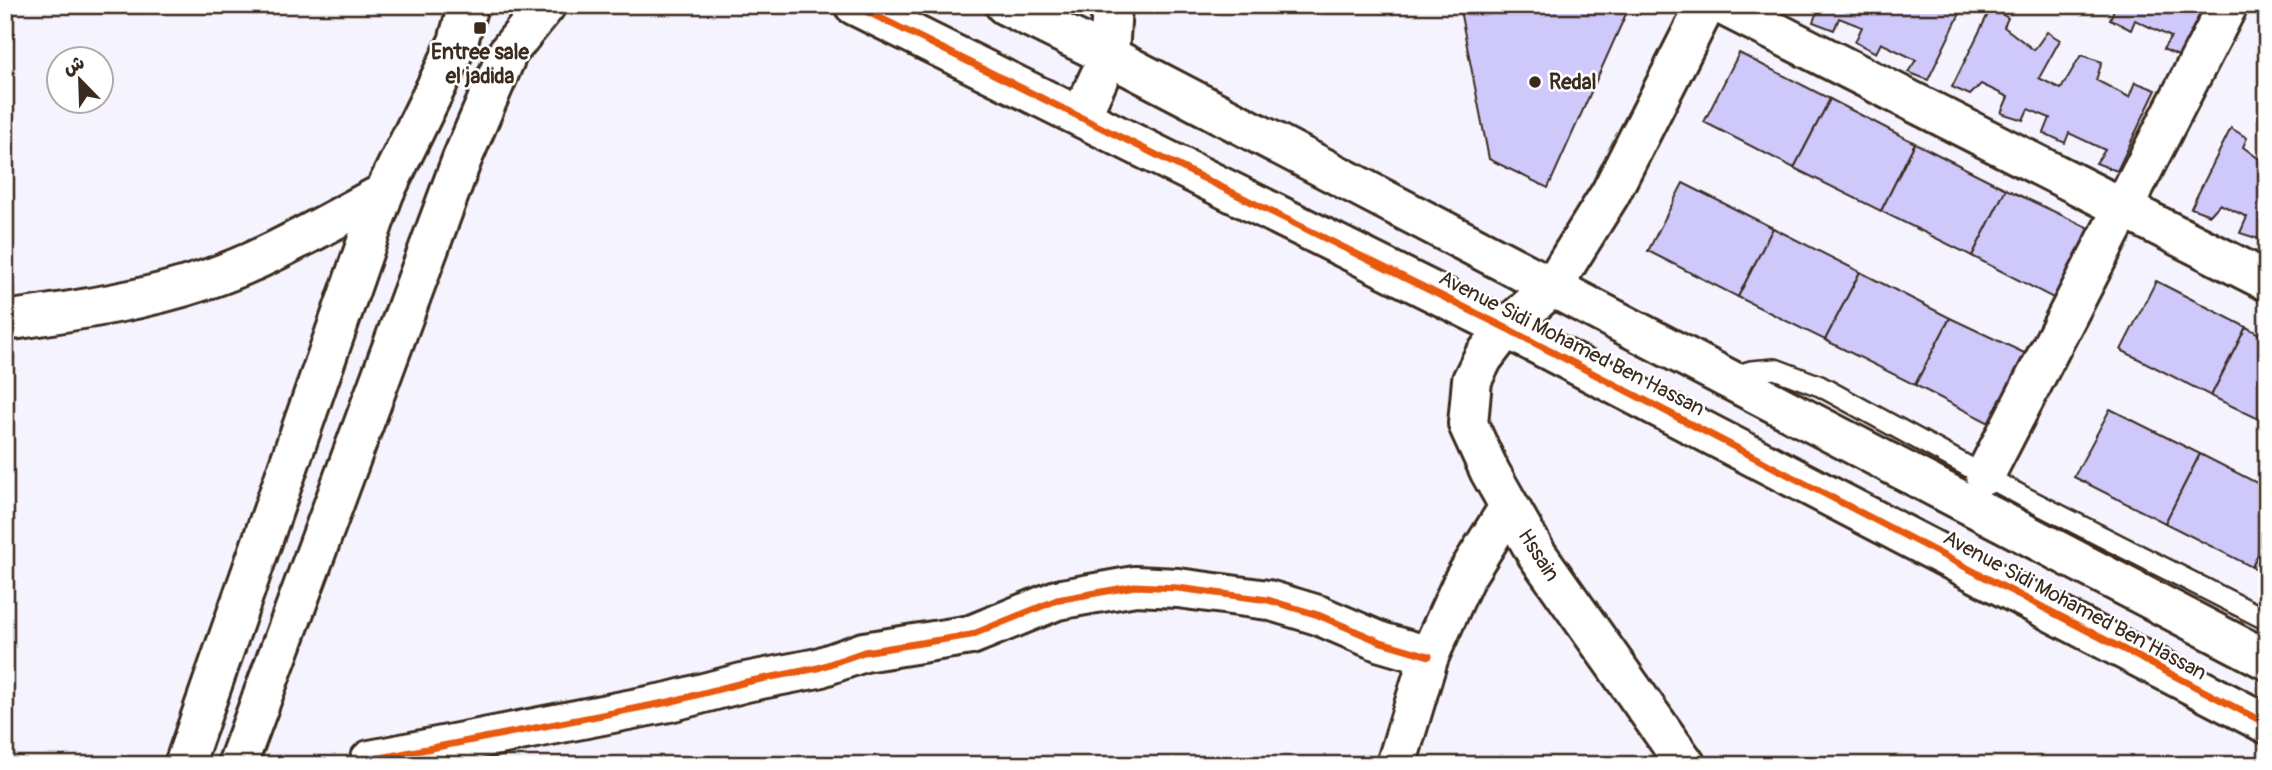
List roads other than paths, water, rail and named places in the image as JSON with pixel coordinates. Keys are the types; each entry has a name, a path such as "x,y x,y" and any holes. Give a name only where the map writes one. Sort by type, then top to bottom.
{"street":[{"path":"184,765 384,193 458,42 468,5"},
{"path":"237,765 462,159 508,52 547,5"},
{"name":"Avenue Sidi Mohamed Ben Hassan","path":"854,5 1506,328 2267,724"},
{"name":"Avenue Sidi Mohamed Ben Hassan","path":"1004,5 1109,56 2267,660"},
{"path":"1081,116 1109,56 1112,5"},
{"name":"Hssain","path":"1686,765 1536,553 1509,508 1468,424 1472,380 1506,328 1552,288 1610,194 1706,5"},
{"path":"1721,5 2267,282"},
{"path":"1985,475 2228,5"},
{"path":"5,321 48,317 122,303 204,281 278,250 384,193"},
{"path":"1396,765 1429,656 1464,579 1509,508"},
{"path":"370,760 669,702 746,682 818,668 864,652 971,635 1057,600 1136,586 1178,588 1268,600 1318,615 1381,642 1429,656"}],"lane":[{"path":"1726,378 1751,371 1775,369 1820,386 1985,475 2267,620"}],"place":[{"name":"Entree sale el jadida","path":"480,28"},
{"name":"Redal","path":"1535,82"}]}
